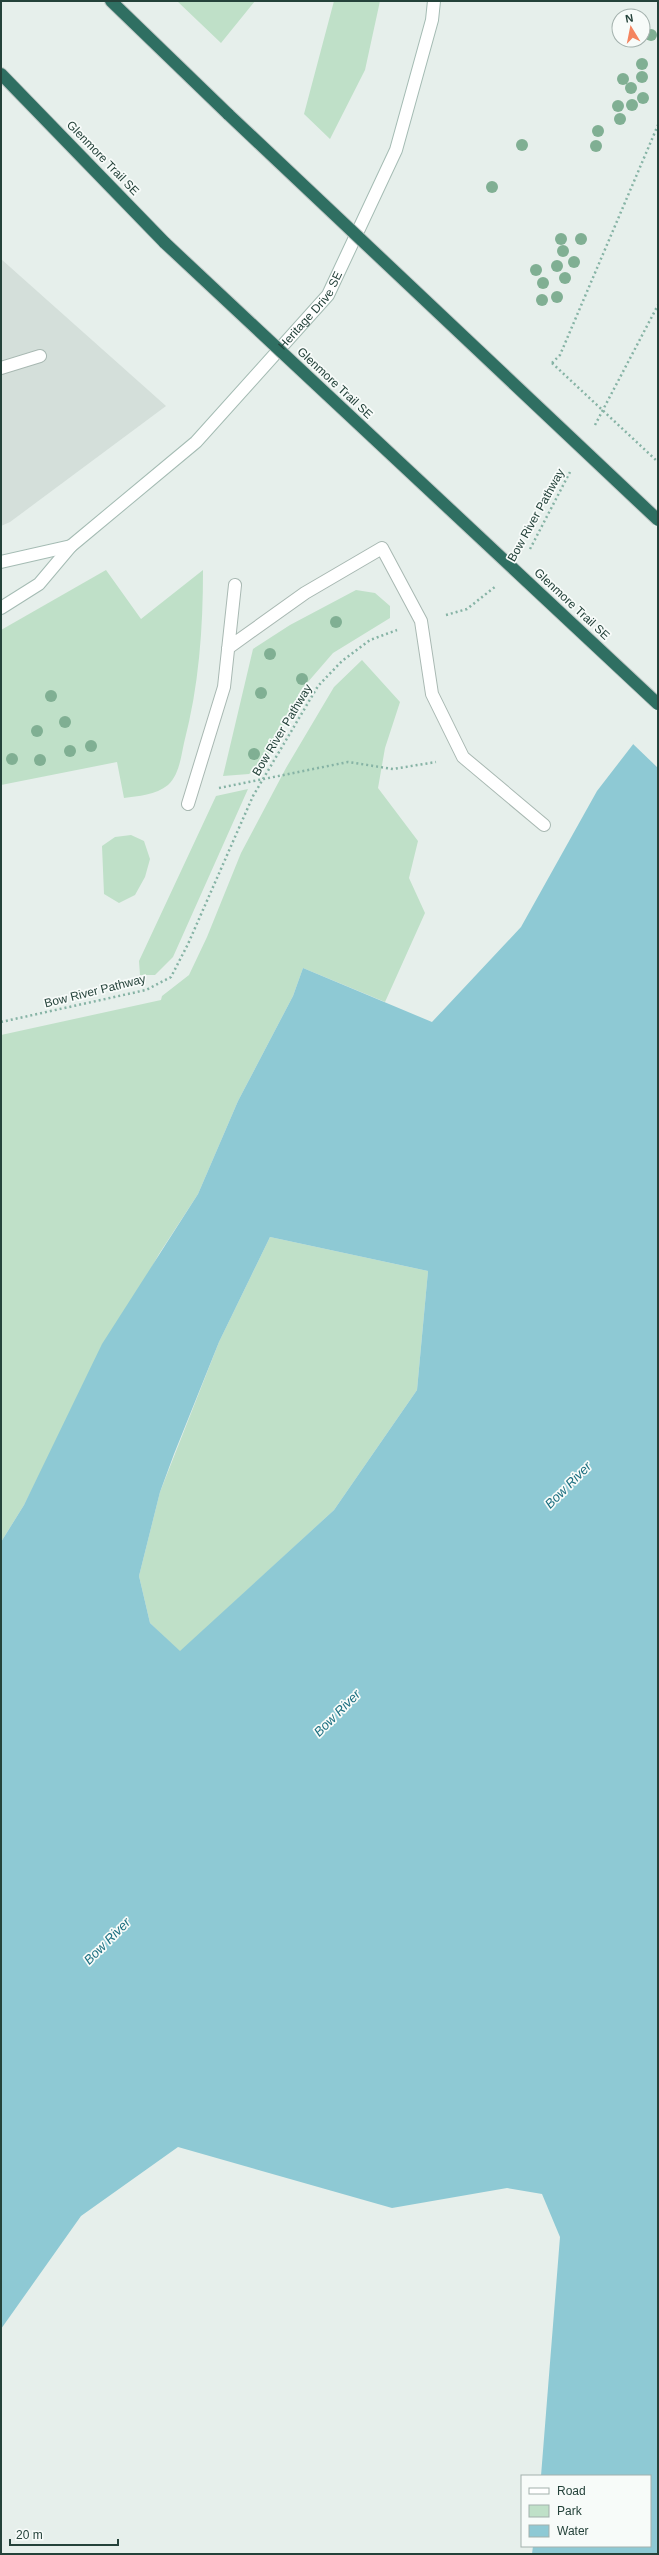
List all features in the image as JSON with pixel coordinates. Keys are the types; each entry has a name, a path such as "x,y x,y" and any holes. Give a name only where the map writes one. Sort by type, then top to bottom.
{"highway":[{"path":"111,1 228,115 658,520"},
{"name":"Glenmore Trail SE","path":"3,77 165,243 658,704"}],"main road":[{"name":"Heritage Drive SE","path":"1,608 39,584 71,546 196,442 328,295 396,150 432,20 434,1"},
{"path":"1,368 40,356"},
{"name":"Heritage Drive SE","path":"1,562 71,546"},
{"path":"228,648 305,593 382,548 421,622 432,694 463,757 544,825"},
{"path":"189,799 224,687 235,585"}],"path":[{"path":"658,125 560,355 552,363 658,462"},
{"path":"594,428 658,305"},
{"name":"Bow River Pathway","path":"528,552 572,470"},
{"name":"Bow River Pathway","path":"1,1022 146,990 171,977 188,944 253,796 318,686 342,661 370,640 421,622 467,609 497,585"},
{"path":"189,799 263,780 348,762 393,769 463,757"}],"shaded area":[{"path":"1,259 166,406 10,522 1,526"}],"green space":[{"path":"177,1 255,1 221,43"},
{"path":"334,1 380,1 365,70 330,139 304,114"},
{"path":"106,570 141,619 203,570 201,636 197,679 181,760 175,776 168,785 158,791 124,798 117,762 1,785 1,630"},
{"path":"356,590 375,593 390,606 390,618 333,653 301,690 266,760 249,774 223,776 253,649 290,625"},
{"path":"362,660 400,702 385,748 378,788 418,841 409,878 425,913 385,1002 303,968 293,996 238,1101 198,1194 159,1254 59,1436 24,1505 1,1542 1,1035 161,1000 162,996 189,975 207,937 241,853 286,768 334,687"},
{"path":"248,789 173,957 155,975 140,975 139,961 216,796"},
{"path":"131,835 144,841 150,859 145,877 135,895 119,903 104,894 102,846 115,837"},
{"path":"270,1237 428,1271 417,1390 334,1510 180,1652 150,1623 139,1576 160,1492 219,1342"}],"water":[{"name":"Bow River","path":"658,712 658,2554 532,2554 533,2547 651,2547 651,2475 541,2475 560,2237 542,2194 507,2188 392,2208 178,2147 81,2216 1,2329 1,1542 24,1505 102,1344 198,1194 238,1101 293,996 303,968 432,1022 521,927 597,791","holes":["270,1237 428,1271 417,1390 334,1510 180,1651 150,1623 139,1576 160,1492 219,1342"]}],"pier":[{"path":"658,710 658,768 632,743"}]}
